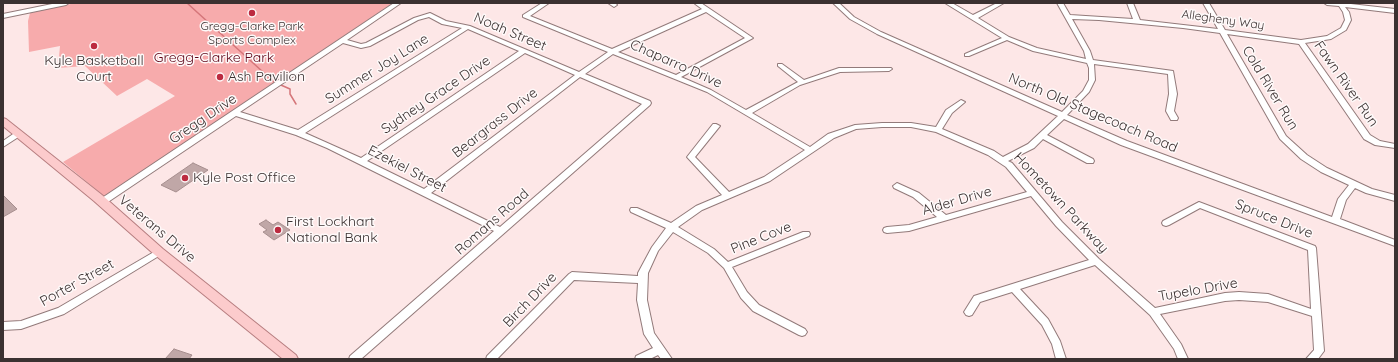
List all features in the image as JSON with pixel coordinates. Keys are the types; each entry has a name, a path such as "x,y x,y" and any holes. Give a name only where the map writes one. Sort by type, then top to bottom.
{"main road":[{"name":"Veterans Drive","path":"3,121 102,202 159,252 292,359"}],"street":[{"path":"3,16 35,6 66,3"},
{"name":"Gregg Drive","path":"102,202 398,3"},
{"name":"Chaparro Drive","path":"546,3 526,16 709,91 810,150"},
{"path":"677,77 750,38 697,3"},
{"name":"North Old Stagecoach Road","path":"836,3 852,18 864,26 1124,143 1395,243"},
{"path":"948,3 1007,38 1035,50 1091,62 1171,72 1173,94 1170,111 1174,118"},
{"path":"974,18 1001,3"},
{"path":"1002,161 1031,146 1086,92 1092,80 1091,62 1082,39 1060,3"},
{"path":"1130,3 1137,21"},
{"name":"Cold River Run","path":"1206,3 1283,137 1309,160 1353,185 1395,198"},
{"path":"1327,3 1395,11"},
{"name":"Allegheny Way","path":"1068,17 1137,21 1301,42 1329,38 1344,29 1348,20 1346,12 1341,5"},
{"path":"614,51 707,9"},
{"name":"Noah Street","path":"342,41 361,46 368,45 416,18 428,15 444,23 468,27 647,103"},
{"name":"Summer Joy Lane","path":"299,133 468,27"},
{"path":"967,55 1007,38"},
{"name":"Fawn River Run","path":"1301,42 1367,137 1378,143 1395,146"},
{"name":"Sydney Grace Drive","path":"362,161 524,51"},
{"name":"Beargrass Drive","path":"425,193 579,74 614,51"},
{"path":"780,65 803,82"},
{"path":"746,113 773,96 803,82 839,70 889,69"},
{"path":"938,130 949,112 961,102"},
{"name":"Romans Road","path":"354,359 647,103"},
{"name":"Ezekiel Street","path":"235,113 299,133 362,161 501,231"},
{"name":"Hometown Parkway","path":"667,359 649,334 642,300 643,273 655,249 672,227 699,208 767,179 831,136 856,127 911,125 938,130 965,140 991,153 1009,166 1059,224 1096,261 1153,312 1178,347 1183,359"},
{"path":"716,126 691,157 728,196"},
{"path":"3,145 19,134"},
{"path":"1042,136 1090,161"},
{"path":"1335,221 1342,199 1353,185"},
{"path":"896,186 916,195 944,218"},
{"name":"Alder Drive","path":"887,230 909,228 1032,193"},
{"name":"Spruce Drive","path":"1166,223 1199,205 1312,248 1319,351 1312,359"},
{"path":"634,210 672,227 711,251 726,266 744,295 756,308 802,332"},
{"name":"Pine Cove","path":"726,266 806,234"},
{"name":"Porter Street","path":"3,326 21,325 61,311 159,252"},
{"path":"969,312 977,299 1096,261"},
{"name":"Birch Drive","path":"491,359 572,276 643,280"},
{"path":"1014,288 1045,322 1057,344 1061,359"},
{"name":"Tupelo Drive","path":"1153,312 1225,297 1239,296 1268,298 1316,314"},
{"path":"640,359 660,350"}],"green space":[{"name":"Gregg-Clarke Park","path":"75,3 393,3 105,197 63,162 175,96 147,79 117,96 85,66 58,68 60,46 29,52 28,21 30,13"}],"building":[{"name":"Kyle Post Office","path":"193,163 208,170 176,192 161,185"},
{"path":"3,195 17,209 3,217"},
{"name":"First Lockhart National Bank","path":"266,220 273,225 278,222 290,230 274,240 263,232 267,230 259,224"},
{"path":"174,349 192,355 189,359 165,359"}],"waterway":[{"path":"187,3 274,82 290,89 290,94 296,104"}],"place":[{"name":"Gregg-Clarke Park Sports Complex","path":"252,13"},
{"name":"Kyle Basketball Court","path":"94,46"},
{"name":"Ash Pavilion","path":"220,77"},
{"name":"Kyle Post Office","path":"185,178"},
{"name":"First Lockhart National Bank","path":"278,230"}]}
